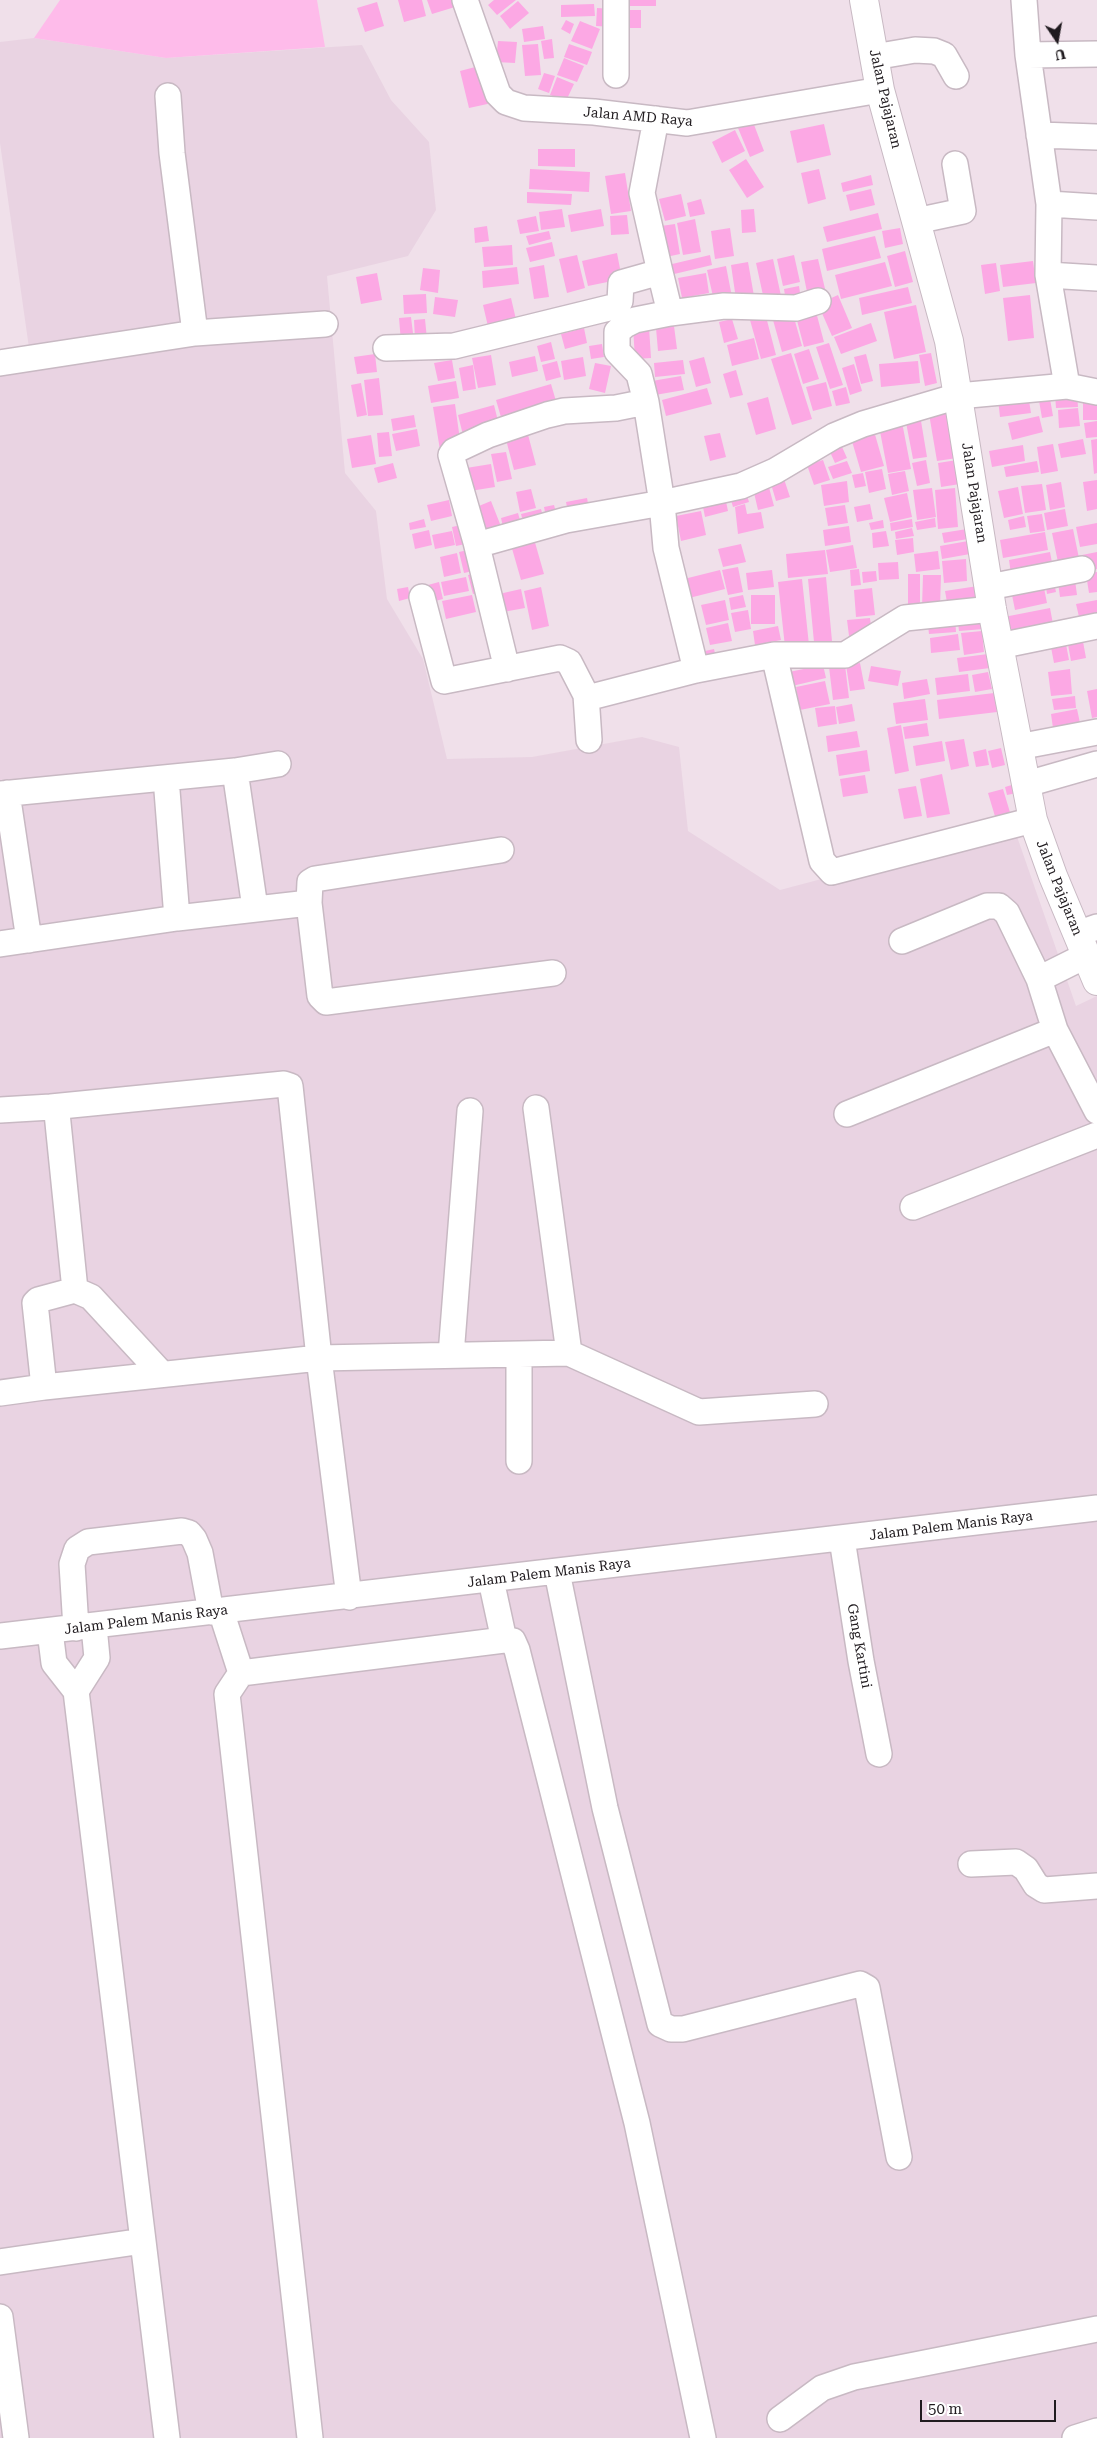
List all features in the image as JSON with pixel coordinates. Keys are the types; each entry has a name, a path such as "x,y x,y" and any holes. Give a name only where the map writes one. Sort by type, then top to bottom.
{"main road":[{"name":"Jalan Pajajaran","path":"864,0 880,90 949,341 990,598 1033,820 1053,876 1087,938 1097,981"}],"street":[{"name":"Jalan AMD Raya","path":"465,0 491,81 498,94 506,102 524,108 687,123 880,90"},
{"path":"616,0 616,75"},
{"path":"1024,0 1028,55 1049,204 1048,275 1067,386"},
{"path":"874,57 916,50 934,51 944,55 956,76"},
{"path":"1028,55 1097,54"},
{"path":"168,96 172,153 195,333"},
{"path":"656,119 642,193 670,313"},
{"path":"1039,135 1097,137"},
{"path":"916,221 963,211 955,164"},
{"path":"1049,204 1097,207"},
{"path":"386,348 454,346 617,306 621,283 660,272"},
{"path":"1048,275 1097,278"},
{"path":"696,670 666,548 662,503 646,402 639,374 617,351 617,332 635,320 670,313 724,306 796,308 818,301"},
{"path":"0,363 195,333 325,324"},
{"path":"477,544 566,520 662,503 741,486 775,471 834,436 863,424 958,396 1067,386 1097,392"},
{"path":"508,669 477,544 451,455 454,451 488,435 547,415 564,411 616,408 646,402"},
{"path":"586,695 594,696 696,670 774,655 845,655 905,618 990,598 1082,569"},
{"path":"422,597 443,680 564,659 568,662 586,695 589,740"},
{"path":"999,646 1097,626"},
{"path":"774,655 822,861 832,872 1033,820"},
{"path":"1018,748 1097,732"},
{"path":"29,940 3,793 235,772 278,764"},
{"path":"1027,784 1097,764"},
{"path":"235,772 255,908"},
{"path":"166,778 177,918"},
{"path":"501,850 315,879 310,882 309,902 320,996 326,1002 553,973"},
{"path":"0,944 177,918 309,902"},
{"path":"902,941 987,906 999,906 1007,913 1039,979 1055,1030 1088,1073 1097,1111"},
{"path":"1039,979 1087,938"},
{"path":"847,1114 1055,1030"},
{"path":"0,1110 51,1107 284,1084 290,1086 319,1358 349,1597"},
{"path":"51,1107 56,1114 58,1122 75,1290"},
{"path":"536,1108 569,1353"},
{"path":"451,1355 470,1111"},
{"path":"913,1207 1097,1136"},
{"path":"44,1387 35,1303 38,1300 75,1290 91,1297 162,1374"},
{"path":"0,1393 319,1358 569,1353 699,1412 815,1404"},
{"path":"518,1354 519,1462"},
{"name":"Jalam Palem Manis Raya","path":"0,1636 349,1597 1097,1508"},
{"path":"76,1691 97,1658 85,1627 74,1556 77,1549 88,1542 97,1540 182,1531 188,1533 194,1539 200,1553 216,1612 241,1673"},
{"name":"Gang Kartini","path":"842,1539 860,1661 879,1754"},
{"path":"558,1572 604,1808 660,2024 671,2029 683,2029 860,1984 867,1988 899,2157"},
{"path":"491,1580 504,1640"},
{"path":"50,1631 54,1663 76,1691 167,2438"},
{"path":"310,2438 227,1694 241,1673 504,1640 514,1641 517,1650 633,2104 703,2438"},
{"path":"971,1864 1016,1862 1023,1865 1036,1885 1044,1890 1097,1886"},
{"path":"0,2262 143,2241"},
{"path":"0,2317 16,2438"},
{"path":"780,2419 822,2388 854,2377 1097,2329"},
{"path":"1075,2438 1097,2430"}],"shaded area":[{"path":"60,0 317,0 325,47 166,58 34,38"},
{"path":"34,38 166,58 362,45 391,100 429,142 436,210 408,256 327,276 345,473 376,511 387,599 423,659 447,759 532,757 642,737 679,747 688,831 780,890 1014,828 1076,1006 1097,996 1097,2438 0,2438 0,352 29,348 0,143 0,42"}],"building":[{"path":"398,0 422,0 426,16 404,22"},
{"path":"427,0 453,0 455,7 432,14"},
{"path":"494,0 516,0 497,15 488,5"},
{"path":"625,0 656,0 656,6 625,6"},
{"path":"518,1 529,13 510,29 500,16"},
{"path":"377,2 384,26 365,32 357,8"},
{"path":"594,4 595,16 561,17 561,5"},
{"path":"597,8 614,9 613,27 596,26"},
{"path":"626,10 641,10 641,28 626,28"},
{"path":"566,20 574,24 570,34 561,29"},
{"path":"580,21 600,29 592,49 571,41"},
{"path":"543,26 545,39 524,42 522,29"},
{"path":"552,39 554,58 544,59 541,41"},
{"path":"498,41 517,42 515,63 496,62"},
{"path":"538,44 541,75 525,76 522,45"},
{"path":"569,44 592,52 587,65 564,57"},
{"path":"564,58 584,66 577,82 557,75"},
{"path":"483,65 492,103 469,108 460,71"},
{"path":"544,73 555,76 549,93 538,89"},
{"path":"557,77 574,84 566,101 550,95"},
{"path":"753,122 764,151 750,157 738,128"},
{"path":"824,124 831,155 797,163 790,131"},
{"path":"735,130 745,151 722,163 712,142"},
{"path":"538,149 575,149 575,167 538,166"},
{"path":"746,159 764,187 747,198 729,170"},
{"path":"530,169 590,172 589,192 529,189"},
{"path":"819,169 826,199 808,204 801,173"},
{"path":"625,173 631,211 611,214 605,176"},
{"path":"871,175 873,185 843,192 841,183"},
{"path":"871,189 875,205 850,211 846,195"},
{"path":"527,192 572,194 571,205 527,203"},
{"path":"681,194 686,216 665,221 659,199"},
{"path":"701,199 705,214 690,217 687,203"},
{"path":"562,209 565,227 541,230 539,212"},
{"path":"601,209 604,226 571,232 568,215"},
{"path":"754,209 756,232 742,233 741,210"},
{"path":"878,213 882,229 827,242 823,227"},
{"path":"627,215 629,234 611,235 610,216"},
{"path":"536,216 539,231 520,234 517,220"},
{"path":"695,219 701,252 683,255 677,223"},
{"path":"675,224 680,254 666,257 661,226"},
{"path":"487,226 489,241 475,243 474,228"},
{"path":"730,228 734,256 715,259 711,231"},
{"path":"900,228 903,244 885,248 882,231"},
{"path":"549,231 551,239 529,245 526,236"},
{"path":"875,236 881,258 827,271 822,249"},
{"path":"552,242 555,256 530,262 526,248"},
{"path":"512,245 513,265 484,267 482,247"},
{"path":"905,251 913,282 895,287 887,256"},
{"path":"617,253 622,279 588,286 582,261"},
{"path":"577,255 585,288 567,293 559,259"},
{"path":"710,255 712,265 670,275 668,265"},
{"path":"794,255 800,282 783,286 777,259"},
{"path":"773,259 783,305 766,309 756,263"},
{"path":"818,259 826,293 808,297 801,262"},
{"path":"1033,261 1036,283 1003,287 1000,265"},
{"path":"748,262 754,296 736,299 731,265"},
{"path":"885,262 892,286 841,299 835,275"},
{"path":"996,263 1000,291 985,294 981,265"},
{"path":"544,265 549,297 534,299 529,268"},
{"path":"726,266 732,297 714,301 707,270"},
{"path":"517,267 519,284 483,288 482,271"},
{"path":"423,268 440,270 438,293 420,290"},
{"path":"377,273 382,300 361,304 356,277"},
{"path":"706,273 709,293 682,298 678,278"},
{"path":"799,286 801,299 786,302 784,289"},
{"path":"908,287 912,303 862,315 859,298"},
{"path":"426,294 427,313 404,314 403,295"},
{"path":"838,295 852,328 832,336 818,304"},
{"path":"1030,295 1034,338 1008,341 1003,298"},
{"path":"435,297 458,300 455,317 433,314"},
{"path":"511,298 518,328 490,335 483,305"},
{"path":"916,305 926,352 894,359 884,312"},
{"path":"815,308 824,342 804,347 795,313"},
{"path":"764,309 776,355 761,359 748,313"},
{"path":"793,314 802,346 782,352 773,320"},
{"path":"411,317 414,341 401,342 399,318"},
{"path":"425,319 427,339 415,340 414,320"},
{"path":"732,319 738,339 724,343 719,322"},
{"path":"871,323 877,341 841,354 834,337"},
{"path":"674,326 677,349 658,351 656,328"},
{"path":"633,327 649,327 651,358 635,359"},
{"path":"584,328 587,343 565,349 561,334"},
{"path":"754,338 759,359 732,366 727,345"},
{"path":"551,342 555,359 541,362 537,346"},
{"path":"829,343 843,385 830,389 816,347"},
{"path":"602,344 604,357 591,359 589,346"},
{"path":"809,349 819,379 803,384 794,354"},
{"path":"791,353 812,419 792,425 771,359"},
{"path":"931,353 937,383 925,386 919,355"},
{"path":"375,354 377,372 357,374 354,357"},
{"path":"866,354 873,381 861,384 854,357"},
{"path":"491,355 496,385 478,388 472,358"},
{"path":"535,356 538,371 512,377 509,362"},
{"path":"583,357 586,376 564,380 561,361"},
{"path":"704,357 711,383 696,387 689,361"},
{"path":"452,360 455,378 438,381 434,363"},
{"path":"683,360 685,374 655,377 654,363"},
{"path":"557,361 561,377 546,381 542,365"},
{"path":"918,361 920,383 881,387 879,364"},
{"path":"595,363 611,366 605,393 589,389"},
{"path":"854,364 862,391 850,395 842,368"},
{"path":"473,365 476,389 463,391 459,368"},
{"path":"736,370 743,395 730,398 723,374"},
{"path":"681,376 684,390 655,395 652,381"},
{"path":"379,378 383,415 368,416 364,380"},
{"path":"456,381 459,398 431,403 428,386"},
{"path":"826,382 832,406 813,411 806,387"},
{"path":"361,383 367,415 357,417 351,385"},
{"path":"551,384 558,408 503,424 496,400"},
{"path":"846,387 850,403 836,406 832,391"},
{"path":"707,388 712,404 666,416 662,400"},
{"path":"1049,393 1053,416 1042,418 1038,395"},
{"path":"1077,393 1078,407 1056,408 1055,394"},
{"path":"1028,394 1031,413 1000,417 998,399"},
{"path":"768,397 776,429 756,435 747,403"},
{"path":"1083,398 1097,398 1097,420 1083,420"},
{"path":"455,404 461,447 440,450 433,407"},
{"path":"494,405 500,429 464,439 458,415"},
{"path":"948,405 957,458 937,461 928,408"},
{"path":"1078,408 1080,426 1059,428 1058,410"},
{"path":"919,409 927,457 913,459 904,412"},
{"path":"414,415 416,427 393,431 391,419"},
{"path":"1039,416 1043,432 1012,440 1008,423"},
{"path":"901,417 911,469 888,473 878,421"},
{"path":"1097,421 1097,437 1086,438 1084,423"},
{"path":"872,424 884,466 861,472 849,431"},
{"path":"526,427 536,465 514,470 504,432"},
{"path":"417,429 420,446 396,451 392,434"},
{"path":"389,432 392,456 379,457 377,433"},
{"path":"720,433 726,457 710,461 704,436"},
{"path":"371,435 376,464 352,468 347,439"},
{"path":"838,438 847,458 835,463 826,443"},
{"path":"1083,439 1086,454 1061,458 1058,444"},
{"path":"1097,439 1097,473 1094,474 1091,440"},
{"path":"1053,444 1058,471 1041,474 1037,447"},
{"path":"1023,445 1025,461 992,467 989,451"},
{"path":"506,452 512,479 497,482 491,454"},
{"path":"823,460 830,480 814,485 807,465"},
{"path":"926,460 930,483 917,486 912,463"},
{"path":"957,460 960,484 941,487 938,463"},
{"path":"847,461 852,473 833,479 828,467"},
{"path":"1037,461 1039,472 1006,477 1004,467"},
{"path":"393,463 397,478 378,483 374,468"},
{"path":"491,464 495,487 464,492 460,469"},
{"path":"882,469 886,489 869,493 865,472"},
{"path":"905,471 909,491 892,495 888,474"},
{"path":"782,473 790,497 776,501 769,477"},
{"path":"863,473 866,486 855,488 852,475"},
{"path":"767,480 774,506 758,510 752,484"},
{"path":"1097,480 1097,509 1087,511 1083,482"},
{"path":"847,481 849,502 824,506 821,485"},
{"path":"1061,482 1065,507 1050,510 1046,485"},
{"path":"1042,484 1046,510 1025,513 1021,486"},
{"path":"744,486 749,502 733,507 728,490"},
{"path":"1018,487 1023,514 1004,518 998,491"},
{"path":"932,488 936,517 917,520 913,490"},
{"path":"955,488 958,527 938,529 935,490"},
{"path":"531,489 536,508 520,512 516,492"},
{"path":"724,492 728,511 705,517 701,497"},
{"path":"907,493 912,517 890,522 884,498"},
{"path":"587,498 590,513 569,517 566,502"},
{"path":"449,500 452,516 431,521 427,505"},
{"path":"491,501 504,534 487,540 474,508"},
{"path":"745,504 747,514 761,512 764,528 738,534 735,507"},
{"path":"870,504 873,519 857,522 854,507"},
{"path":"554,505 558,520 547,522 544,507"},
{"path":"845,505 848,523 828,526 825,508"},
{"path":"541,509 545,524 525,529 521,514"},
{"path":"1065,509 1068,526 1047,530 1044,513"},
{"path":"701,511 706,535 681,541 676,516"},
{"path":"518,513 523,531 505,536 501,518"},
{"path":"1042,514 1045,531 1030,533 1027,516"},
{"path":"1024,516 1026,527 1010,530 1008,520"},
{"path":"935,518 936,527 917,530 915,522"},
{"path":"424,519 426,527 410,530 409,523"},
{"path":"912,519 913,527 891,531 890,523"},
{"path":"883,520 884,528 871,530 869,523"},
{"path":"470,523 475,542 456,546 452,527"},
{"path":"1097,523 1097,544 1080,547 1076,527"},
{"path":"849,526 851,542 825,546 823,530"},
{"path":"912,528 914,536 896,539 895,532"},
{"path":"967,529 968,539 944,543 942,533"},
{"path":"1073,529 1081,568 1060,572 1052,533"},
{"path":"429,530 432,545 415,549 412,534"},
{"path":"452,531 455,545 435,549 432,535"},
{"path":"886,531 889,546 873,548 872,533"},
{"path":"1045,532 1048,550 1003,558 1000,540"},
{"path":"913,538 914,552 897,555 895,540"},
{"path":"534,539 544,574 521,580 511,545"},
{"path":"968,541 970,554 942,559 940,546"},
{"path":"741,544 746,562 723,567 718,549"},
{"path":"853,545 857,568 830,572 826,550"},
{"path":"477,548 482,569 464,573 459,552"},
{"path":"825,550 828,574 788,578 786,554"},
{"path":"938,551 940,569 916,572 914,554"},
{"path":"1050,552 1054,573 1012,581 1009,560"},
{"path":"1097,552 1097,569 1085,571 1082,555"},
{"path":"457,553 461,573 444,577 440,557"},
{"path":"966,559 967,581 944,583 942,561"},
{"path":"898,562 899,579 879,580 878,563"},
{"path":"738,567 743,592 728,595 722,570"},
{"path":"859,569 861,585 851,586 850,570"},
{"path":"720,570 725,589 689,598 684,579"},
{"path":"772,570 774,587 748,590 746,573"},
{"path":"876,571 877,581 863,583 862,572"},
{"path":"482,572 487,591 473,594 468,575"},
{"path":"1097,572 1097,592 1089,593 1086,574"},
{"path":"1074,573 1077,595 1060,597 1057,575"},
{"path":"908,574 920,574 920,611 908,611"},
{"path":"923,575 941,575 940,608 922,608"},
{"path":"466,577 469,591 444,596 441,582"},
{"path":"826,577 832,641 814,642 808,579"},
{"path":"1042,578 1047,603 1015,610 1010,585"},
{"path":"1053,578 1056,592 1047,594 1045,580"},
{"path":"802,579 809,645 785,647 778,582"},
{"path":"439,582 443,599 431,602 428,585"},
{"path":"978,586 981,603 948,608 945,591"},
{"path":"408,587 410,598 399,601 397,589"},
{"path":"541,587 549,626 532,630 524,591"},
{"path":"872,588 875,615 856,617 854,590"},
{"path":"521,589 525,608 503,612 499,594"},
{"path":"472,595 476,612 446,619 442,601"},
{"path":"743,595 746,607 731,610 729,598"},
{"path":"751,595 775,595 775,624 751,624"},
{"path":"725,600 729,620 706,625 701,605"},
{"path":"1097,600 1097,617 1080,621 1076,604"},
{"path":"1050,608 1053,624 1007,633 1004,617"},
{"path":"748,610 751,629 735,632 731,613"},
{"path":"982,612 984,629 959,631 957,615"},
{"path":"955,615 956,632 929,634 927,617"},
{"path":"870,618 872,634 849,636 847,620"},
{"path":"728,623 732,641 710,645 706,628"},
{"path":"778,626 781,640 755,645 753,631"},
{"path":"982,631 984,652 964,655 961,633"},
{"path":"958,634 960,650 931,653 930,638"},
{"path":"1082,636 1086,658 1071,661 1067,639"},
{"path":"1065,639 1069,660 1054,663 1050,642"},
{"path":"714,649 716,658 706,660 705,651"},
{"path":"988,654 990,668 959,672 957,658"},
{"path":"860,663 865,689 850,691 846,665"},
{"path":"823,665 826,678 792,686 789,672"},
{"path":"845,665 849,698 833,700 829,667"},
{"path":"871,666 901,671 898,686 868,681"},
{"path":"1070,669 1072,694 1051,696 1048,672"},
{"path":"988,672 992,689 975,692 972,675"},
{"path":"968,674 970,691 937,695 935,678"},
{"path":"927,679 930,694 904,699 902,683"},
{"path":"825,681 830,704 800,710 796,687"},
{"path":"1097,689 1097,717 1092,718 1087,691"},
{"path":"994,693 997,712 939,719 937,700"},
{"path":"1075,696 1076,708 1054,710 1052,699"},
{"path":"925,699 928,720 896,724 893,703"},
{"path":"852,704 855,721 839,724 836,707"},
{"path":"835,706 837,724 818,727 815,708"},
{"path":"1077,709 1080,723 1053,728 1051,714"},
{"path":"927,723 929,736 905,739 903,727"},
{"path":"901,725 909,771 895,774 887,728"},
{"path":"857,731 860,747 828,752 826,736"},
{"path":"964,739 969,766 951,770 945,742"},
{"path":"942,741 945,761 916,766 913,746"},
{"path":"1001,748 1005,765 992,768 988,751"},
{"path":"986,749 989,765 976,767 973,752"},
{"path":"867,750 870,771 839,776 836,755"},
{"path":"942,774 950,814 927,818 920,779"},
{"path":"865,775 868,793 843,797 840,779"},
{"path":"1015,784 1017,793 1007,795 1005,787"},
{"path":"916,786 922,816 904,819 898,789"},
{"path":"1003,789 1012,819 997,823 988,793"}]}
